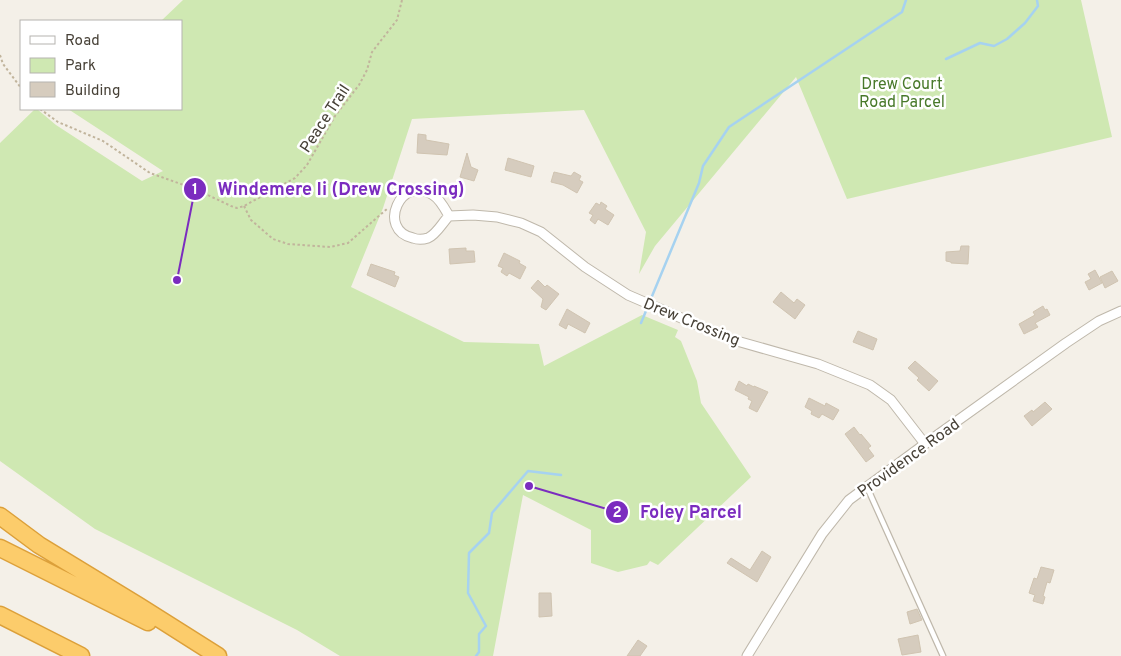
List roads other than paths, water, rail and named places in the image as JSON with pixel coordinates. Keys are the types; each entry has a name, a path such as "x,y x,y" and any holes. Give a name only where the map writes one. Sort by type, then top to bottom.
{"highway":[{"path":"0,516 39,545 216,656"},
{"path":"0,548 216,656"},
{"path":"0,615 81,656"},
{"path":"0,620 29,630"}],"street":[{"path":"416,190 433,195 449,216 436,233 420,240 407,237 399,231 394,221 398,201 408,193 416,190"},
{"name":"Drew Crossing","path":"449,216 497,217 521,223 541,232 592,272 628,295 730,339 818,364 870,384 891,400 924,444"},
{"name":"Providence Road","path":"746,656 822,534 849,500 924,444 1079,334 1098,321 1121,311"}],"lane":[{"path":"867,487 943,656"}],"waterway":[{"path":"650,301 699,183 703,166 729,127 902,12 906,0"},
{"path":"946,59 980,43 994,46 1007,39 1025,23 1038,6 1037,0"},
{"path":"641,323 648,306"},
{"path":"476,656 479,652 479,634 486,626 468,593 469,553 489,533 492,513 528,471 561,475"}],"place":[{"name":"Windemere Ii (Drew Crossing)","path":"177,280"},
{"name":"Foley Parcel","path":"529,486"}],"park label":[{"name":"Drew Court Road Parcel","path":"902,92"}]}
